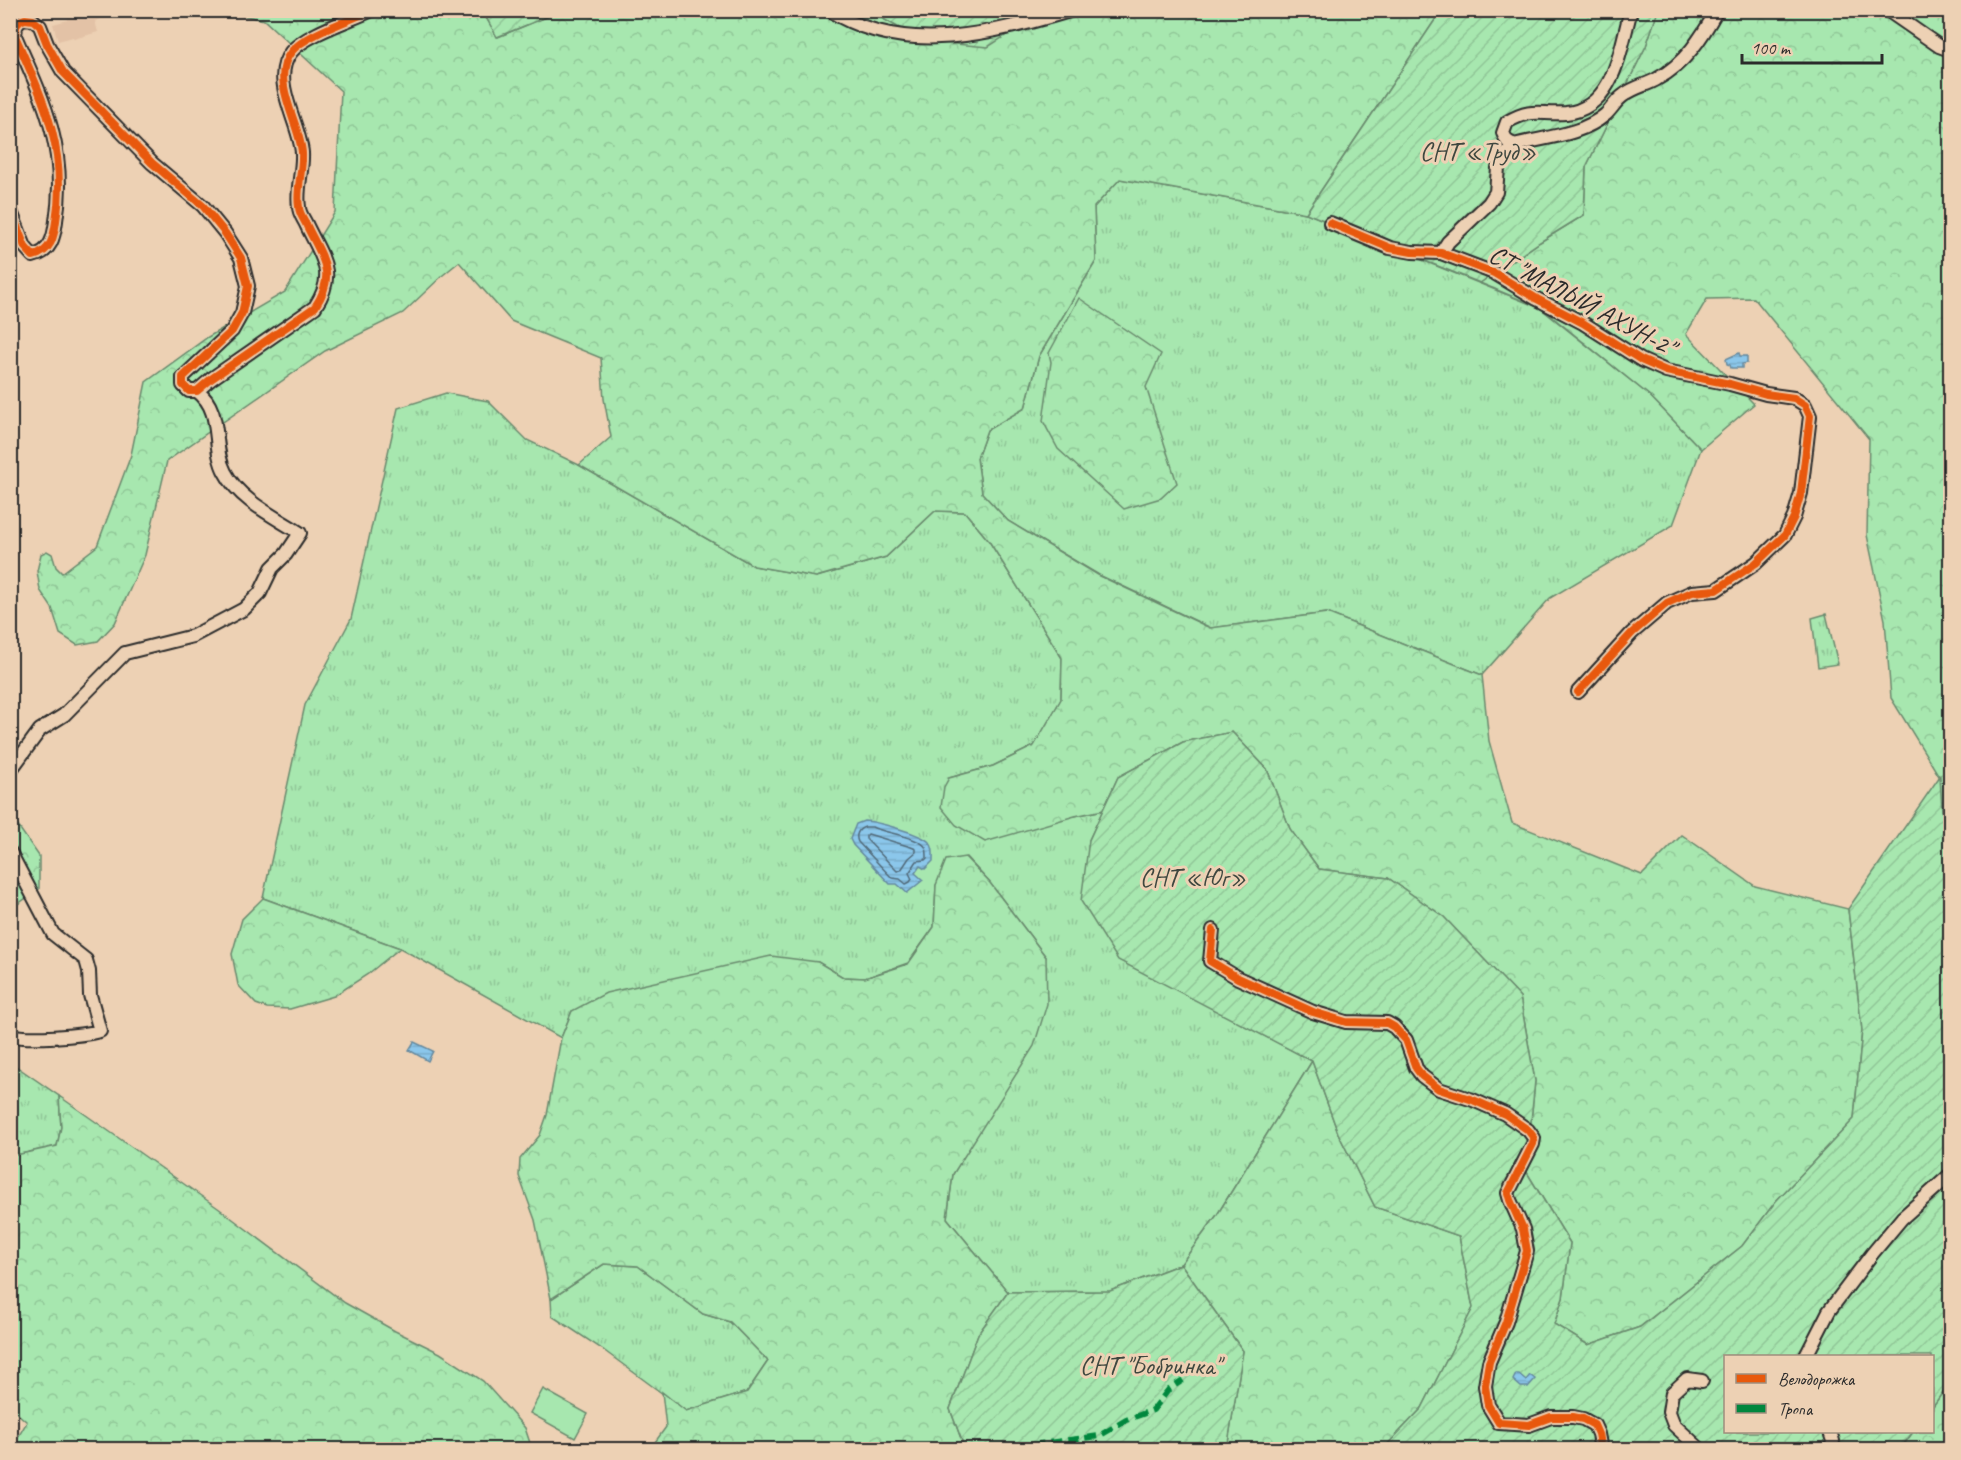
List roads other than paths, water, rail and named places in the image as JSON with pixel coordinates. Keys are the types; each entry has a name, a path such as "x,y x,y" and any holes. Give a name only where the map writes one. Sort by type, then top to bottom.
{"street":[{"path":"197,391 315,307 323,295 328,280 326,265 299,209 298,187 302,168 302,150 286,99 284,78 286,62 289,54 309,38 372,10"},
{"path":"485,10 506,10"},
{"path":"829,10 853,23 876,31 933,38 968,36 1073,10"},
{"path":"1514,145 1507,141 1503,133 1507,122 1517,116 1528,112 1567,113 1590,106 1601,94 1608,85 1622,49 1631,10"},
{"path":"1441,254 1448,242 1489,203 1496,192 1498,168 1503,157 1514,145 1581,129 1606,115 1622,96 1657,79 1685,59 1718,10"},
{"path":"1887,10 1939,46 1950,50"},
{"path":"10,209 25,247 33,256 42,254 48,248 56,224 60,176 57,149 48,112 15,36 16,26 25,19 33,20 40,26 63,72 152,163 203,206 242,258 248,286 242,313 232,331 183,377 183,385 189,391 197,391 206,398 213,412 219,455 224,471 234,486 251,501 300,533 286,554 272,568 260,593 244,609 193,636 125,653 64,715 40,730 10,771"},
{"name":"СТ \"МАЛЫЙ АХУН-2\"","path":"1330,223 1390,248 1441,254 1494,273 1583,323 1641,360 1666,371 1794,399 1805,405 1810,416 1801,493 1794,517 1785,535 1756,563 1716,590 1692,592 1667,603 1632,633 1578,692"},
{"path":"10,852 53,934 86,960 90,995 100,1031 82,1036 10,1035"},
{"path":"1213,930 1210,962 1313,1012 1346,1022 1387,1023 1406,1040 1416,1068 1422,1076 1439,1089 1505,1114 1528,1130 1534,1138 1508,1193 1523,1229 1527,1251 1506,1322 1489,1362 1485,1386 1488,1405 1499,1423 1529,1425 1551,1418 1583,1419 1594,1425 1601,1449"},
{"path":"1807,1355 1829,1311 1872,1254 1902,1218 1950,1175"},
{"path":"1701,1449 1674,1425 1669,1412 1672,1394 1687,1379 1702,1381"},
{"path":"1831,1433 1833,1441 1831,1449"}],"water":[{"path":"1739,353 1740,356 1747,356 1747,363 1742,364 1742,368 1731,368 1726,359"},
{"path":"864,821 908,832 931,844 933,861 925,869 920,866 915,873 923,880 907,893 897,884 890,884 853,845 850,839 856,824"},
{"path":"414,1042 433,1051 428,1061 409,1050"},
{"path":"1516,1374 1526,1380 1530,1375 1535,1379 1528,1387 1521,1387 1513,1380"}],"park label":[{"name":"СНТ «Труд»","path":"1478,151"},
{"name":"СНТ «Юг»","path":"1193,877"},
{"name":"СНТ \"Бобринка\"","path":"1150,1365"}]}
